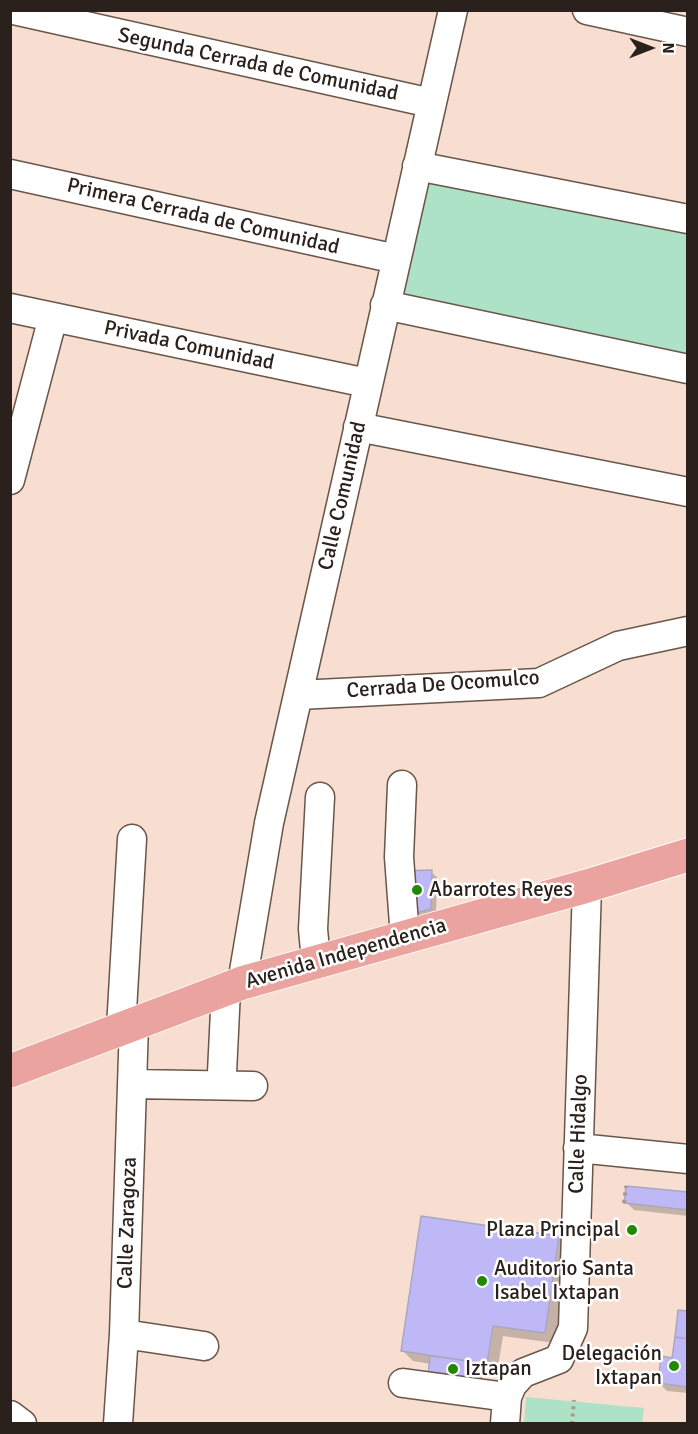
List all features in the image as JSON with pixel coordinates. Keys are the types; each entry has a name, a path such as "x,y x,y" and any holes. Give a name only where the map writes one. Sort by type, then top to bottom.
{"main road":[{"name":"Avenida Independencia","path":"10,1071 234,986 587,886 687,855"}],"street":[{"name":"Segunda Cerrada de Comunidad","path":"14,10 431,103"},
{"name":"Calle Comunidad","path":"222,1073 234,986 268,823 453,10"},
{"path":"586,10 687,32"},
{"path":"417,166 687,219"},
{"name":"Primera Cerrada de Comunidad","path":"10,174 396,260"},
{"path":"385,305 687,369"},
{"name":"Privada Comunidad","path":"10,308 367,383"},
{"path":"10,480 53,317"},
{"path":"358,427 687,492"},
{"name":"Cerrada De Ocomulco","path":"298,695 539,683 618,646 687,631"},
{"path":"402,785 399,857 405,938"},
{"path":"316,961 313,929 320,797"},
{"name":"Calle Zaragoza","path":"118,1424 124,1334 132,1084 127,1026 132,839"},
{"name":"Calle Hidalgo","path":"506,1410 512,1385 523,1373 559,1359 573,1328 587,886"},
{"path":"132,1084 253,1086"},
{"path":"578,1148 687,1159"},
{"path":"124,1334 204,1346"},
{"path":"403,1383 506,1410"},
{"path":"10,1415 22,1424"}],"path":[{"path":"624,1203 626,1186"},
{"path":"572,1424 574,1400"}],"green space":[{"path":"417,166 687,219 687,369 385,305"},
{"path":"526,1397 644,1408 642,1423 524,1423"}],"building":[{"name":"Abarrotes Reyes","path":"432,870 431,909 404,916 400,871"},
{"path":"626,1186 688,1192 688,1210 624,1203"},
{"name":"Auditorio Santa Isabel Ixtapan","path":"421,1216 559,1236 545,1333 493,1326 487,1364 401,1351"},
{"path":"678,1310 688,1311 688,1339 675,1337"},
{"name":"Delegación Ixtapan","path":"675,1337 688,1339 688,1387 658,1383 661,1356 672,1358"},
{"name":"Iztapan","path":"430,1356 478,1362 476,1383 428,1376"}],"place":[{"name":"Abarrotes Reyes","path":"417,890"},
{"name":"Plaza Principal","path":"632,1230"},
{"name":"Auditorio Santa Isabel Ixtapan","path":"482,1281"},
{"name":"Delegación Ixtapan","path":"674,1366"},
{"name":"Iztapan","path":"453,1369"}]}
